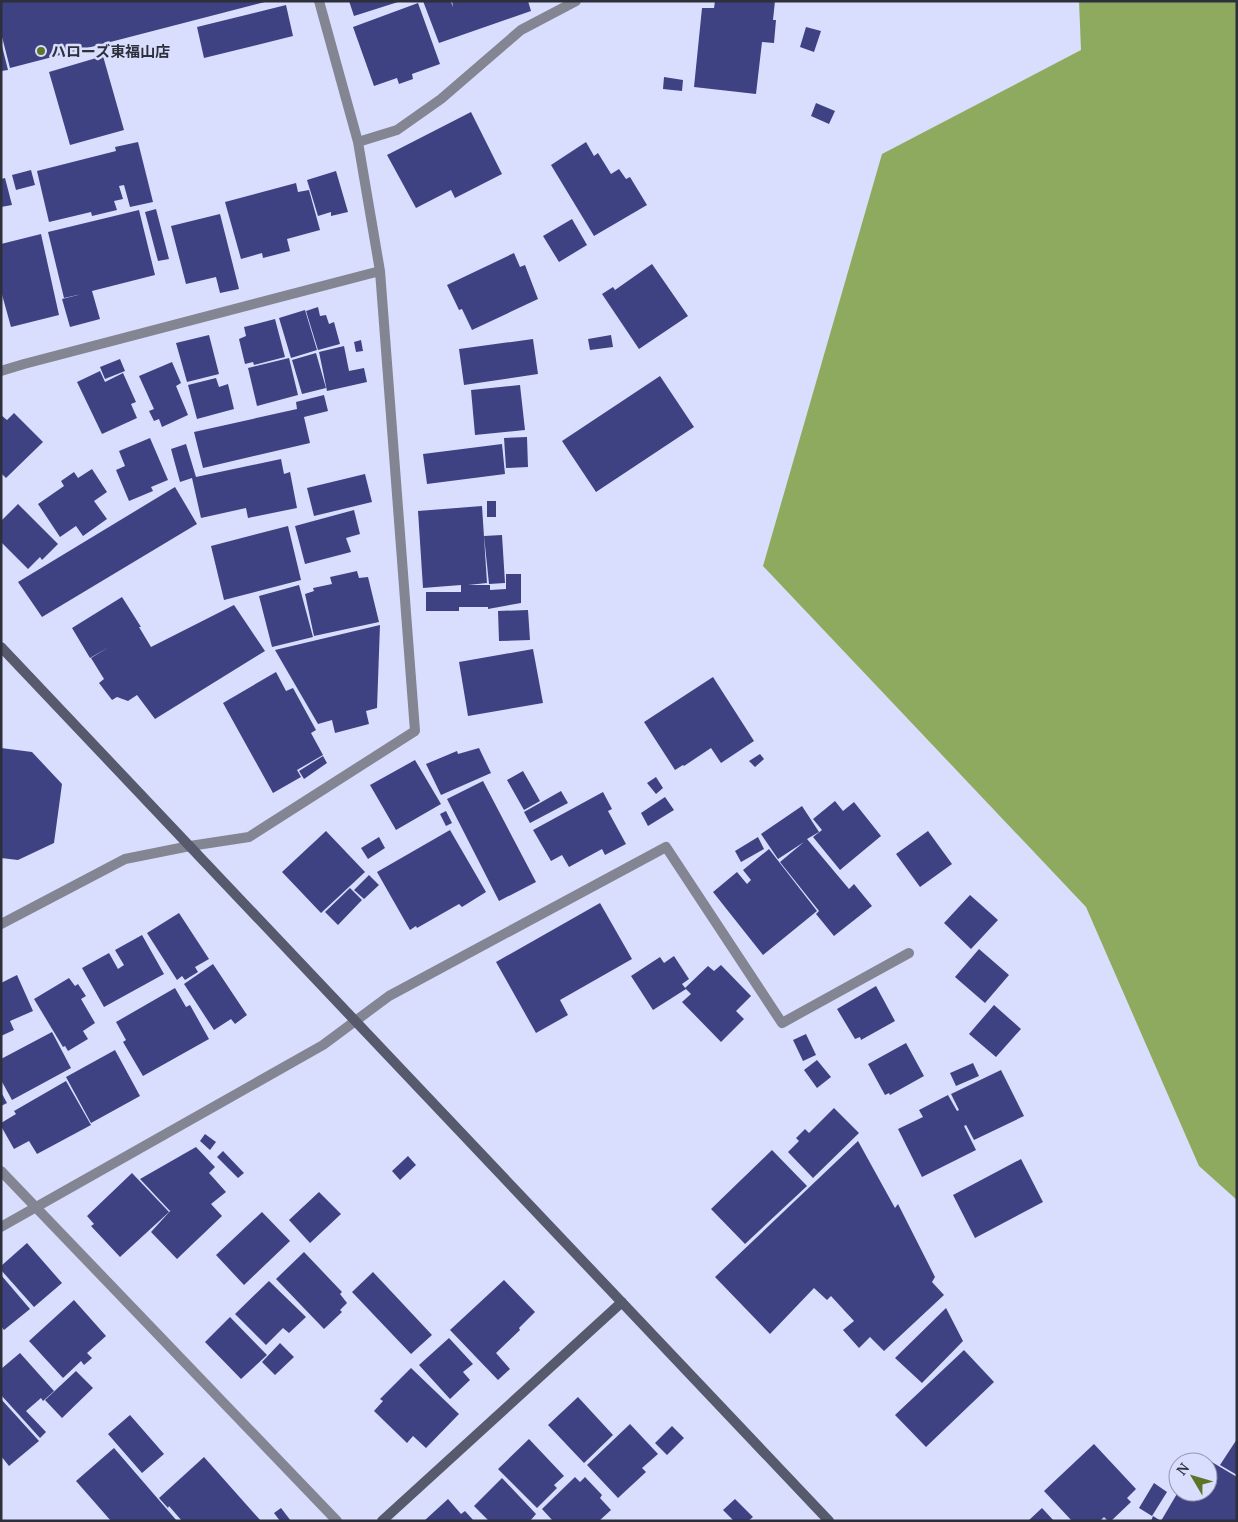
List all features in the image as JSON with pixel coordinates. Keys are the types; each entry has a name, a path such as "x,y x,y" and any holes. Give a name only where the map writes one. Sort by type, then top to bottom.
{"street":[{"path":"1,924 125,859 249,837 414,731 380,271 358,142 319,1"},
{"path":"358,142 397,130 441,99 521,30 576,1"},
{"path":"1,371 380,271"},
{"path":"1,647 829,1521"},
{"path":"1,1228 323,1045 389,996 666,847 782,1023 909,953"},
{"path":"1,1170 337,1521"},
{"path":"382,1521 622,1302"}],"green space":[{"path":"1079,1 1237,1 1237,1200 1199,1166 1086,907 763,566 882,154 1081,50"}],"building":[{"name":"ハローズ東福山店","path":"1,1 265,2 10,68 1,33"},
{"path":"349,1 398,1 398,2 354,16"},
{"path":"423,1 451,2 453,7 452,1 528,1 531,11 439,43"},
{"path":"715,1 775,1 773,20 776,20 774,43 762,42 756,94 694,87 702,8 714,8"},
{"path":"418,3 440,64 412,74 413,79 399,84 397,78 374,86 353,27"},
{"path":"286,5 293,36 204,58 197,27"},
{"path":"806,27 821,31 814,52 800,47"},
{"path":"1,47 8,70 1,71"},
{"path":"103,56 124,130 70,145 49,72"},
{"path":"664,77 683,80 682,91 663,89"},
{"path":"816,103 835,111 829,124 811,116"},
{"path":"471,112 502,174 455,198 451,190 416,208 387,155"},
{"path":"138,142 153,202 130,207 124,185 119,186 123,199 114,201 117,210 92,216 91,212 49,222 37,171 116,151 115,147"},
{"path":"586,142 594,156 598,153 611,174 619,169 626,179 630,177 647,205 594,236 551,165"},
{"path":"31,170 35,185 16,190 12,175"},
{"path":"336,171 348,212 331,216 331,212 318,216 307,180"},
{"path":"5,178 12,205 1,207 1,179"},
{"path":"296,183 298,192 309,190 320,230 287,239 290,251 263,258 262,253 241,259 225,202"},
{"path":"156,209 169,259 158,261 145,212"},
{"path":"139,210 155,275 92,291 100,319 70,327 62,299 82,294 64,298 48,232"},
{"path":"220,214 239,289 220,293 216,277 186,284 171,226"},
{"path":"572,219 587,245 559,262 543,236"},
{"path":"41,234 59,315 11,327 1,291 1,244"},
{"path":"514,253 520,267 525,265 538,299 472,330 462,309 459,310 447,285"},
{"path":"652,264 688,316 639,349 602,294 613,287 615,290"},
{"path":"318,307 320,316 326,315 329,324 334,322 340,344 318,350 306,311"},
{"path":"305,310 317,350 291,358 279,318"},
{"path":"275,319 285,357 254,365 253,362 245,364 239,339 246,336 244,327"},
{"path":"209,335 219,374 187,382 176,343"},
{"path":"611,335 613,347 590,350 588,339"},
{"path":"533,339 538,374 464,385 459,349"},
{"path":"361,340 363,351 356,352 354,342"},
{"path":"344,346 349,371 364,368 367,382 327,391 319,352"},
{"path":"316,353 326,388 302,394 292,360"},
{"path":"289,358 298,395 257,406 248,368"},
{"path":"120,359 125,371 105,379 100,367"},
{"path":"172,362 181,383 176,386 188,415 162,427 159,419 154,421 149,411 154,409 139,376"},
{"path":"100,371 105,382 123,373 136,402 131,404 137,418 102,434 77,382"},
{"path":"660,376 694,427 596,492 562,441"},
{"path":"216,378 219,387 228,384 234,409 197,419 188,385"},
{"path":"520,385 525,430 475,435 471,390"},
{"path":"324,395 328,411 304,417 310,443 203,468 194,432 297,409 296,402"},
{"path":"14,413 43,442 6,478 1,473 1,415 7,420"},
{"path":"527,437 528,467 506,468 504,438"},
{"path":"150,438 168,480 151,487 153,491 129,501 116,470 125,466 119,451"},
{"path":"186,444 196,477 281,459 284,474 290,472 297,508 248,518 246,508 201,518 192,478 180,482 171,449"},
{"path":"502,444 505,474 427,484 423,454"},
{"path":"92,469 107,492 94,501 107,519 83,536 76,526 60,537 38,504 64,486 61,481 74,472 78,478"},
{"path":"365,474 372,502 314,516 307,488"},
{"path":"175,487 197,524 42,617 18,582"},
{"path":"487,501 496,501 496,517 487,517"},
{"path":"18,504 58,544 42,560 40,557 28,569 1,542 1,521"},
{"path":"482,506 487,583 468,585 490,585 490,590 506,589 506,574 521,574 521,603 488,609 488,607 459,607 459,611 426,611 426,592 461,592 461,585 423,588 418,511"},
{"path":"354,510 360,534 346,538 351,552 305,564 295,526"},
{"path":"288,526 301,580 224,600 211,546"},
{"path":"502,535 505,583 489,584 484,536"},
{"path":"357,571 359,578 368,577 379,622 314,636 305,594 314,591 313,588 332,584 330,577"},
{"path":"299,585 313,637 272,647 259,596"},
{"path":"122,597 151,647 234,605 265,651 155,719 137,695 128,701 117,697 112,700 99,683 104,679 91,658 109,647 90,658 72,628"},
{"path":"528,610 530,640 499,641 498,611"},
{"path":"380,625 377,708 366,711 369,724 335,733 332,720 318,724 275,650"},
{"path":"533,649 543,703 468,716 459,662"},
{"path":"276,672 286,691 293,688 316,730 311,733 323,755 297,770 301,777 273,793 223,703"},
{"path":"713,677 754,741 721,763 711,748 675,770 644,722"},
{"path":"1,748 32,752 62,784 54,843 18,860 1,858"},
{"path":"479,748 491,773 441,795 426,764 457,751 458,754"},
{"path":"760,754 764,759 755,767 749,761"},
{"path":"323,756 327,763 304,779 299,771"},
{"path":"415,760 441,804 396,830 370,785"},
{"path":"523,771 540,801 524,810 507,780"},
{"path":"656,777 663,788 656,794 647,783"},
{"path":"483,781 536,882 499,901 447,799"},
{"path":"561,791 568,803 530,823 524,812"},
{"path":"603,792 612,809 608,811 626,844 605,855 602,849 569,867 562,855 551,861 533,830"},
{"path":"665,797 674,810 648,826 641,813"},
{"path":"835,801 843,811 854,802 881,836 840,870 813,837 822,830 813,819"},
{"path":"802,806 819,832 807,839 849,889 854,884 872,906 834,936 816,914 819,911 780,862 804,842 778,859 761,834"},
{"path":"446,811 452,823 446,826 440,814"},
{"path":"450,830 486,892 462,907 459,904 417,928 416,926 410,930 377,872"},
{"path":"326,831 365,872 321,913 282,872"},
{"path":"928,831 952,864 920,887 896,854"},
{"path":"379,837 385,848 368,859 361,848"},
{"path":"758,837 764,849 741,862 735,851"},
{"path":"769,849 817,911 763,955 713,892 737,872 747,884 751,880 743,870"},
{"path":"369,875 379,885 364,899 354,890"},
{"path":"350,888 362,900 338,925 325,912"},
{"path":"970,895 998,920 971,949 944,923"},
{"path":"600,903 632,959 560,1000 568,1015 536,1033 496,962"},
{"path":"179,913 209,959 195,967 198,972 185,980 182,976 177,980 147,933"},
{"path":"142,935 164,974 104,1007 82,968 109,953 118,969 124,965 115,950"},
{"path":"979,949 1009,975 985,1003 955,977"},
{"path":"674,956 689,979 682,984 686,989 653,1010 631,976 660,957 664,963"},
{"path":"213,964 247,1015 235,1024 231,1019 214,1030 184,984"},
{"path":"721,965 751,996 736,1011 744,1019 721,1042 682,1002 691,994 685,988 708,966 714,971"},
{"path":"17,975 33,1011 10,1021 14,1030 1,1036 1,983"},
{"path":"69,978 75,986 78,984 86,996 81,999 95,1023 83,1031 88,1039 68,1051 65,1046 63,1047 34,999"},
{"path":"876,986 895,1021 861,1040 860,1037 855,1039 837,1009"},
{"path":"175,988 186,1007 190,1005 209,1039 143,1076 123,1042 126,1040 116,1022"},
{"path":"994,1005 1021,1029 996,1057 969,1034"},
{"path":"52,1032 71,1068 12,1100 1,1080 1,1059"},
{"path":"806,1034 816,1055 803,1061 793,1040"},
{"path":"906,1043 924,1076 890,1095 889,1093 885,1095 868,1064"},
{"path":"115,1050 140,1096 91,1123 66,1077"},
{"path":"817,1060 831,1077 817,1088 804,1070"},
{"path":"973,1063 979,1076 956,1086 950,1073"},
{"path":"1001,1070 1024,1116 974,1140 966,1125 964,1126 976,1150 922,1177 898,1129 923,1117 919,1110 948,1095 957,1111 959,1110 951,1094"},
{"path":"66,1081 91,1125 37,1154 29,1141 14,1149 1,1123 16,1114 14,1111"},
{"path":"1,1092 7,1103 1,1106"},
{"path":"834,1108 859,1133 813,1178 788,1152 799,1141 796,1138 805,1129 809,1133"},
{"path":"205,1134 216,1142 210,1150 200,1141"},
{"path":"858,1141 895,1208 898,1204 935,1277 932,1282 944,1295 884,1351 870,1337 859,1348 843,1330 854,1321 831,1296 827,1300 814,1288 770,1334 715,1277"},
{"path":"196,1147 215,1167 209,1173 226,1192 211,1204 222,1216 177,1259 151,1232 172,1209 170,1211 140,1179"},
{"path":"772,1150 807,1186 745,1244 711,1209"},
{"path":"223,1151 244,1173 238,1178 217,1157"},
{"path":"408,1156 416,1165 400,1180 392,1171"},
{"path":"1021,1159 1043,1202 975,1238 953,1195"},
{"path":"132,1173 169,1212 120,1257 91,1226 94,1224 87,1216"},
{"path":"319,1192 341,1214 310,1243 289,1220"},
{"path":"262,1212 290,1241 244,1285 216,1255"},
{"path":"27,1243 62,1283 34,1307 1,1270 1,1266"},
{"path":"304,1252 342,1292 340,1294 347,1303 340,1310 342,1312 324,1329 276,1279"},
{"path":"373,1272 432,1335 411,1354 352,1292"},
{"path":"1,1275 30,1309 4,1330 1,1326"},
{"path":"504,1280 535,1312 519,1328 520,1330 496,1353 510,1369 498,1380 450,1330"},
{"path":"269,1281 306,1317 289,1333 283,1328 266,1345 235,1314"},
{"path":"74,1300 106,1336 87,1353 92,1358 84,1365 81,1361 63,1378 29,1341"},
{"path":"946,1308 963,1341 922,1383 895,1358"},
{"path":"230,1317 267,1355 241,1379 205,1342"},
{"path":"449,1338 473,1364 463,1372 470,1380 450,1399 419,1365"},
{"path":"280,1343 294,1357 275,1375 262,1362"},
{"path":"964,1350 994,1382 926,1447 895,1415"},
{"path":"20,1353 54,1391 43,1401 41,1398 26,1411 46,1432 40,1438 1,1395 1,1369"},
{"path":"411,1368 459,1414 426,1448 413,1436 407,1443 374,1411 383,1401 380,1399"},
{"path":"76,1371 93,1388 62,1418 45,1400"},
{"path":"578,1397 613,1435 584,1463 548,1425"},
{"path":"1,1399 39,1441 9,1466 1,1456"},
{"path":"130,1415 164,1454 142,1473 108,1434"},
{"path":"630,1424 658,1454 642,1468 646,1472 618,1498 587,1465"},
{"path":"672,1426 684,1438 667,1455 655,1443"},
{"path":"529,1439 564,1476 554,1485 557,1488 537,1508 498,1469"},
{"path":"1237,1439 1237,1475 1220,1465"},
{"path":"1094,1444 1136,1489 1127,1498 1131,1502 1111,1521 1104,1517 1100,1521 1072,1521 1044,1491"},
{"path":"114,1448 177,1521 111,1521 76,1481"},
{"path":"204,1457 261,1521 182,1521 159,1498"},
{"path":"1218,1466 1237,1477 1237,1521 1161,1521 1172,1502 1218,1502"},
{"path":"575,1477 580,1482 585,1477 602,1495 600,1498 611,1510 599,1521 553,1521 542,1509"},
{"path":"502,1478 536,1514 530,1521 489,1521 474,1506"},
{"path":"1154,1483 1167,1492 1152,1516 1139,1508"},
{"path":"448,1499 461,1514 465,1511 474,1521 424,1521"},
{"path":"735,1499 753,1517 748,1521 734,1521 723,1510"},
{"path":"281,1508 291,1521 280,1521 274,1513"},
{"path":"1042,1508 1054,1521 1028,1521"},
{"path":"1153,1516 1161,1521 1151,1521"}],"place":[{"name":"ハローズ東福山店","path":"41,51"}]}
